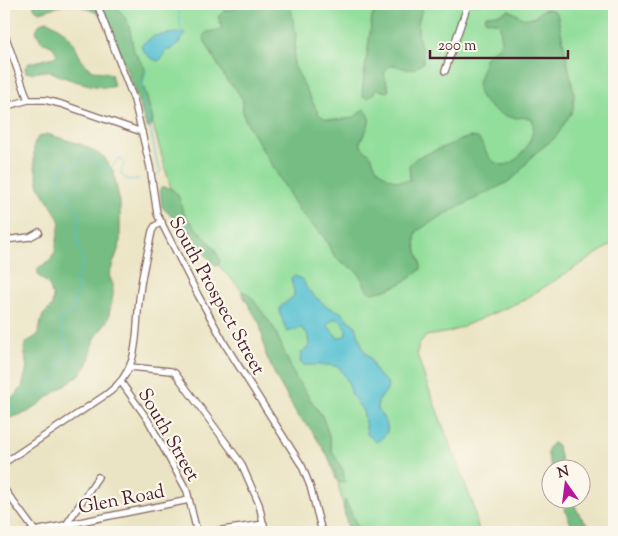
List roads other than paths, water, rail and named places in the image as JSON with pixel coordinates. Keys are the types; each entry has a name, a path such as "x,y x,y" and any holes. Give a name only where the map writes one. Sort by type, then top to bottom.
{"street":[{"name":"South Prospect Street","path":"97,4 134,100 150,167 156,210 198,295 226,346 302,466 310,486 322,532"},
{"path":"444,71 468,4"},
{"path":"4,32 28,100"},
{"path":"4,107 28,100 45,100 142,132"},
{"path":"4,463 107,394 121,382 130,368 135,347 139,300 145,262 154,227 162,222"},
{"path":"4,240 30,237 40,232"},
{"path":"130,368 167,370 175,373 241,463 259,504 266,532"},
{"name":"South Street","path":"121,382 148,420 183,484 197,532"},
{"path":"66,525 98,477"},
{"path":"4,489 33,532"},
{"name":"Glen Road","path":"33,532 189,500"},
{"path":"209,532 264,524"}],"water":[{"path":"184,32 186,34 174,48 165,51 163,57 158,61 148,55 141,45 154,36"},
{"path":"295,276 303,280 307,289 326,306 341,312 356,326 363,349 370,358 377,374 387,382 388,388 378,402 377,407 387,426 387,430 386,434 376,442 367,434 363,411 352,395 347,380 339,367 304,365 300,362 301,353 309,347 308,335 302,328 287,332 280,314 280,307 294,296 292,277","holes":["333,319 339,319 346,331 345,336 338,338 327,325"]}],"waterway":[{"path":"178,4 181,33"},
{"path":"149,69 144,78 143,98 157,163 161,171 157,175"},
{"path":"4,414 16,408 17,400 22,394 26,392 48,392 49,384 57,377 59,363 69,350 64,339 61,321 70,314 75,306 74,301 78,290 74,280 83,262 77,237 80,220 79,214 62,187 59,169 64,166 81,163 90,154 103,167 112,167 117,160 121,159 124,164 121,172 122,176 129,180 139,179"}]}
